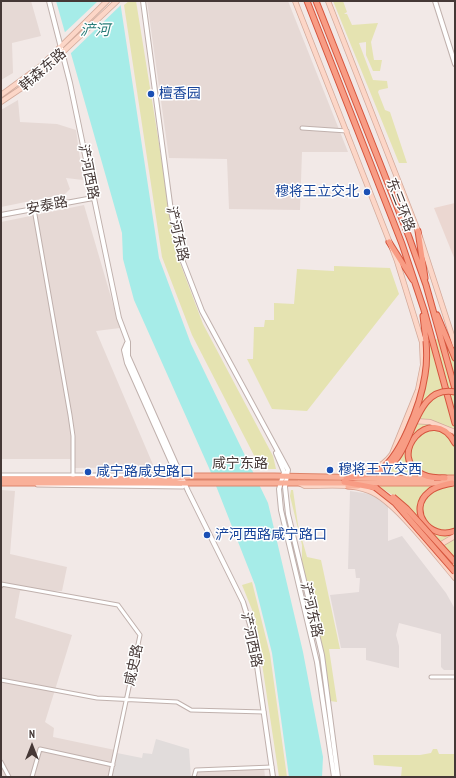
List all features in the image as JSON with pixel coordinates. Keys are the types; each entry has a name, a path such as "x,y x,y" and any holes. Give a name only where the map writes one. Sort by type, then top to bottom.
{"highway":[{"name":"东三环路","path":"307,1 402,244 434,343 455,423"},
{"name":"东三环路","path":"316,1 407,230 430,298 455,391"},
{"path":"418,230 426,285"},
{"path":"389,242 415,284"},
{"path":"430,298 455,358"},
{"path":"376,473 389,463 397,452 418,402 426,371 426,342 421,300"},
{"path":"346,482 376,473 390,465 401,454 420,411 427,400 440,392 455,391"},
{"path":"445,478 424,475 412,465 409,456 409,446 414,437 422,430 431,428 441,429 449,434 455,443"},
{"path":"454,481 435,487 427,493 420,510 423,519 429,528 436,532 446,533 455,531"},
{"path":"346,482 374,488 395,498 405,506 455,562"},
{"path":"374,488 395,503 455,572"}],"main road":[{"name":"韩森东路","path":"1,94 26,78 61,47 107,1"},
{"name":"韩森东路","path":"1,102 32,81 117,1"},
{"path":"295,1 347,131 389,242 417,324 423,348 419,386 394,451 380,466 366,472 335,476"},
{"path":"328,1 418,230 455,345"},
{"path":"406,421 427,421 455,432"},
{"name":"咸宁东路","path":"1,484 181,480 193,476 335,476 346,482 445,478 454,481"},
{"name":"咸宁东路","path":"1,479 73,477 181,480 193,484 296,482 391,483 454,481"},
{"path":"346,482 370,491 386,500 455,578"},
{"path":"364,485 391,483"},
{"path":"432,551 443,542 455,536"}],"street":[{"name":"浐河西路","path":"49,1 63,52 119,318 128,342 128,356 181,480 188,491 243,602 252,631 273,777"},
{"name":"浐河东路","path":"143,1 171,211 180,254 202,311 274,447 287,468 284,483 288,514 322,655 338,777"},
{"path":"434,1 455,64"},
{"path":"302,128 347,131"},
{"name":"安泰路","path":"1,215 93,198"},
{"path":"1,476 73,477 73,436 71,422 34,209"},
{"name":"浐河东路","path":"284,483 279,491 282,510 314,646 326,713 334,777"},
{"name":"咸史路","path":"1,585 118,605 140,635 110,777"},
{"path":"431,677 455,677"},
{"path":"1,680 97,698 177,702 191,710 264,712"},
{"path":"32,777 40,750 113,765"},
{"path":"1,762 9,777"},
{"path":"194,777 196,770 272,768"}],"shaded area":[{"path":"1,1 31,1 41,36 12,43 13,73 1,80"},
{"path":"129,1 136,1 177,255 203,324 273,456 276,469 261,469 192,335 162,257 124,5"},
{"path":"147,1 288,1 348,152 302,152 300,210 229,209 227,159 169,158"},
{"path":"333,1 343,1 347,12 344,14 347,14 352,25 378,23 371,42 374,60 382,60 380,71 373,71 366,55 366,42 359,43 373,80 387,81 388,88 379,90 378,92 385,110 390,112 407,163 399,163"},
{"path":"18,100 20,122 57,124 76,130 83,180 66,178 70,189 65,194 1,207 1,110"},
{"path":"455,203 455,260 434,208"},
{"path":"84,205 120,328 96,331 154,467 75,468 70,459 1,459 1,222"},
{"path":"334,266 390,268 399,294 307,411 272,409 247,359 253,359 254,327 264,327 265,320 274,320 274,303 294,304 297,269 334,271"},
{"path":"444,337 455,364 455,569 412,519 415,515 391,494 374,485 375,477 395,464 409,444 406,441 420,404 426,380 430,341"},
{"path":"1,490 15,491 10,554 67,567 62,591 20,591 15,618 72,635 45,722 54,728 53,737 115,750 109,777 1,777"},
{"path":"291,490 293,490 298,525 307,557 321,560 340,649 329,649 337,702 330,701 323,657 302,564 302,545 290,496"},
{"path":"350,491 370,494 381,499 388,506 388,541 402,536 446,593 455,609 455,670 444,670 441,667 441,634 399,623 396,635 399,646 399,668 366,660 366,648 341,648 330,595 359,592 360,578 356,578 355,569 348,569"},
{"path":"252,582 270,654 287,777 279,777 255,617 242,585"},
{"path":"156,739 189,749 191,777 112,777 117,753 142,758 143,753 152,754"},
{"path":"433,749 437,749 439,754 455,754 455,777 401,777 402,767 374,765 373,755 420,755 431,753"},
{"path":"264,767 265,777 192,777 195,769"}],"water":[{"name":"浐河","path":"56,1 120,1 159,258 191,344 268,503 303,652 323,757 322,777 289,777 272,653 255,585 209,468 134,300 123,259 122,233"}],"pier":[{"path":"98,1 122,1 123,3 69,55 63,34"}],"place":[{"name":"檀香园","path":"151,94"},
{"name":"穆将王立交北","path":"367,192"},
{"name":"穆将王立交西","path":"330,470"},
{"name":"咸宁路咸史路口","path":"88,472"},
{"name":"浐河西路咸宁路口","path":"207,535"}]}
